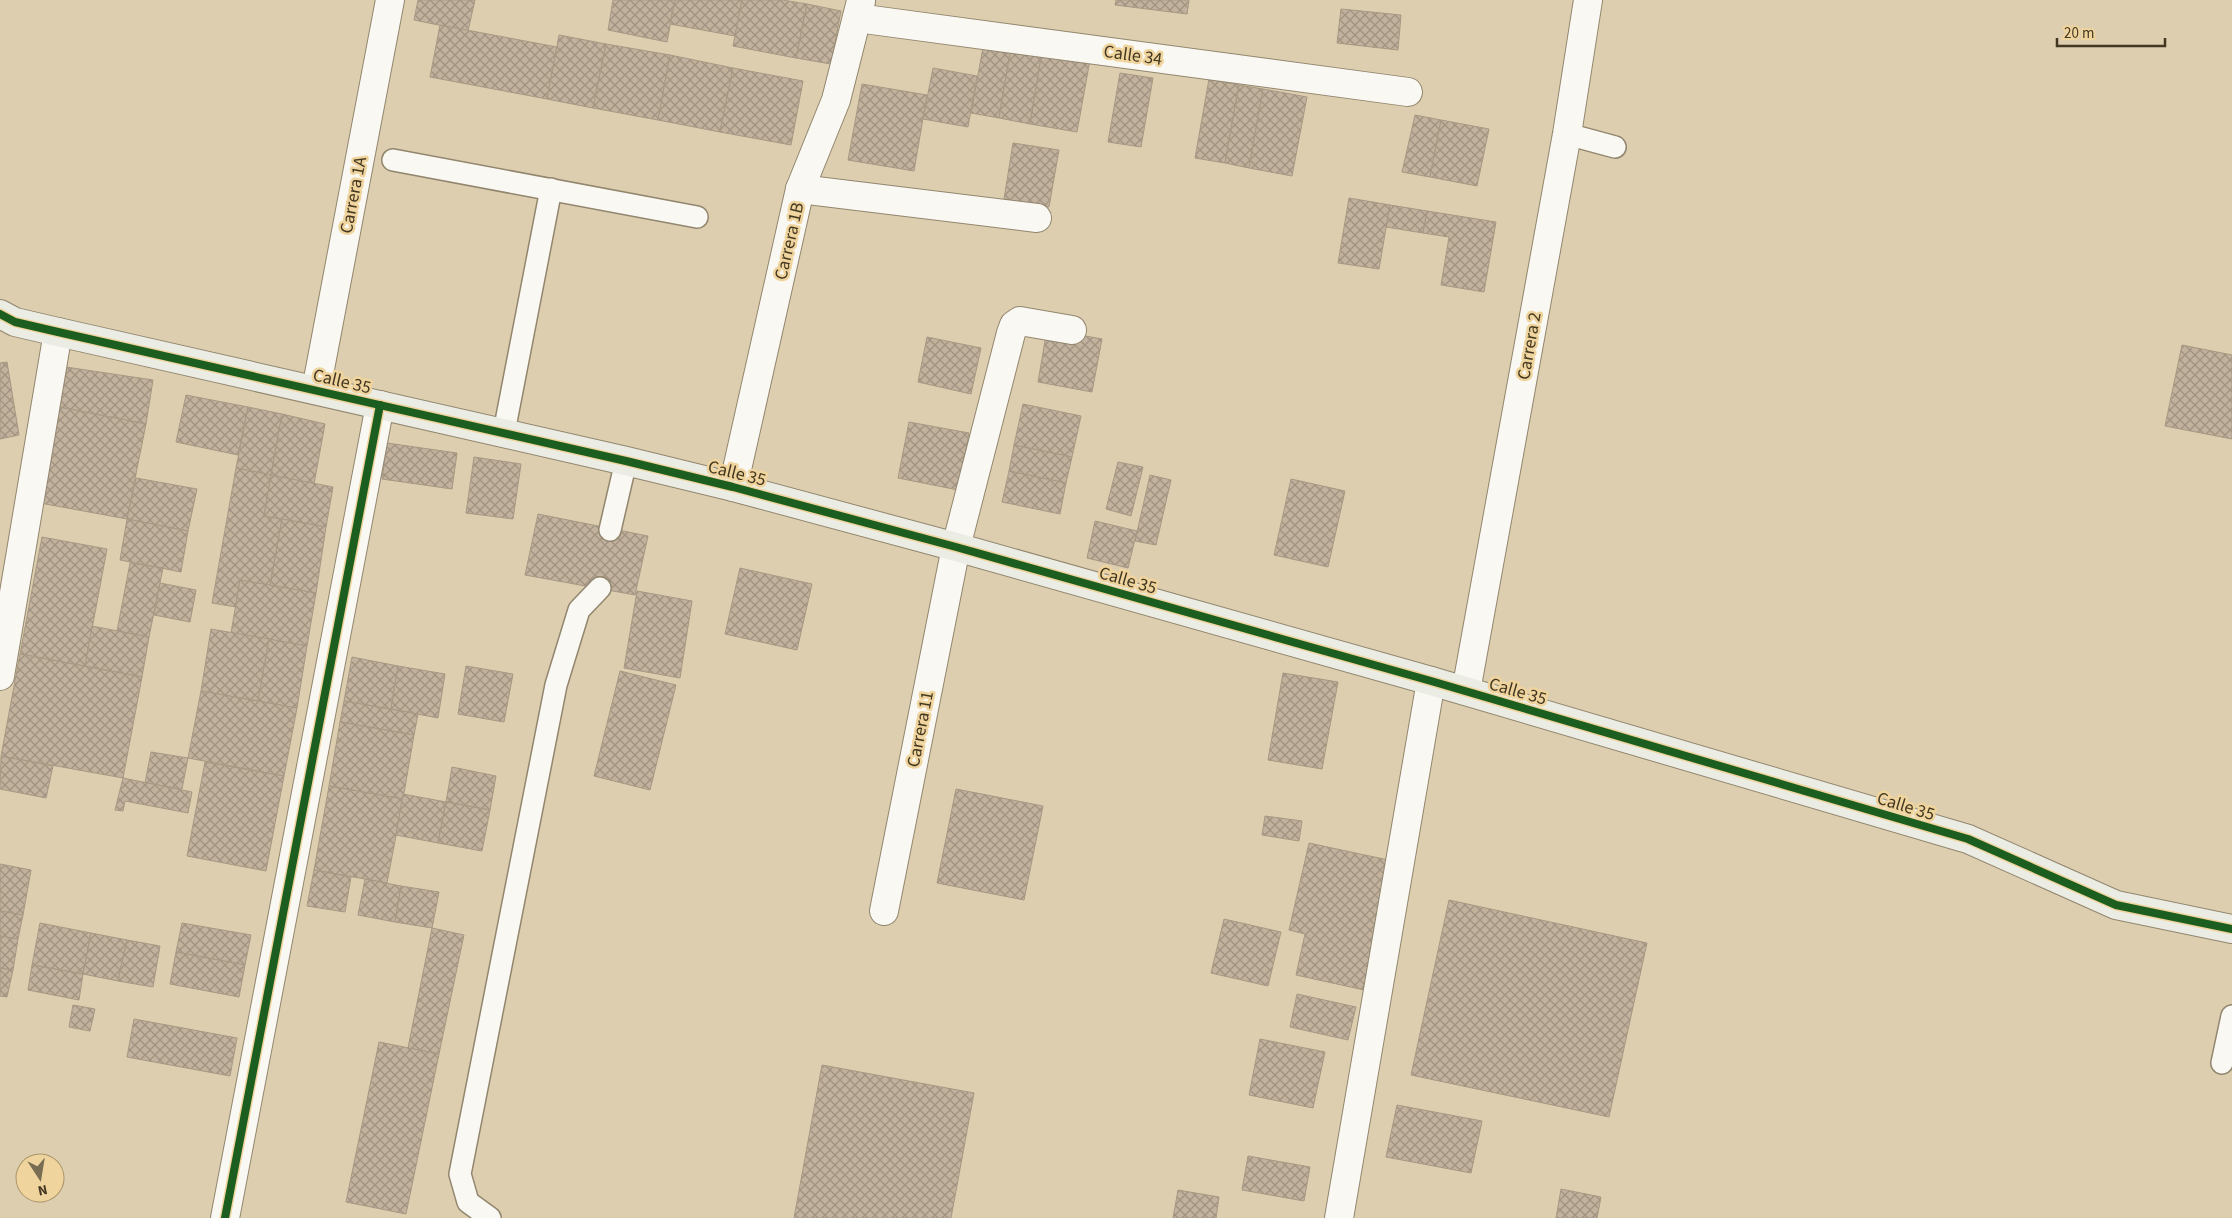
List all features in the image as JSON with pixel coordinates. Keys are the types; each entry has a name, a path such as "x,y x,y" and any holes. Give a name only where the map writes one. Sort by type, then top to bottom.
{"street":[{"name":"Carrera 1A","path":"316,390 390,0"},
{"name":"Carrera 2","path":"1466,691 1567,134 1588,0"},
{"name":"Calle 34","path":"859,9 1408,92"},
{"name":"Carrera 1B","path":"734,487 800,189 836,100 859,9"},
{"path":"800,189 1038,218"},
{"name":"Calle 35","path":"0,314 15,322 504,432 734,487 956,547 1466,691 1968,839 2116,905 2232,929"},
{"name":"Carrera 11","path":"884,911 956,547 1014,325 1020,321 1072,330"},
{"path":"0,676 58,332"},
{"path":"225,1218 380,405"},
{"path":"1338,1218 1431,681"}],"lane":[{"path":"1567,134 1615,147"},
{"path":"393,160 697,217"},
{"path":"504,432 551,189"},
{"path":"610,530 626,461"},
{"path":"490,1218 468,1202 460,1174 556,685 579,610 600,588"},
{"path":"2222,1063 2232,1016"}],"building":[{"path":"418,0 475,0 468,31 414,20"},
{"path":"613,0 675,0 667,42 608,30"},
{"path":"675,0 742,0 735,36 670,24"},
{"path":"742,0 783,0 807,4 796,58 733,46"},
{"path":"1116,0 1189,0 1187,14 1115,5"},
{"path":"807,4 841,11 831,64 796,58"},
{"path":"1341,9 1401,15 1398,50 1337,43"},
{"path":"440,25 557,47 547,99 430,77"},
{"path":"559,35 606,44 593,108 547,99"},
{"path":"984,42 1011,47 999,118 971,113"},
{"path":"606,44 670,55 658,120 593,108"},
{"path":"1011,47 1042,52 1030,124 999,118"},
{"path":"1042,52 1090,60 1077,132 1030,124"},
{"path":"670,55 733,68 720,132 658,120"},
{"path":"733,68 803,81 791,145 720,132"},
{"path":"933,68 977,76 968,127 923,119"},
{"path":"1120,73 1153,78 1141,147 1108,142"},
{"path":"1209,79 1239,85 1225,163 1195,158"},
{"path":"862,84 927,95 914,171 848,160"},
{"path":"1239,85 1263,89 1249,168 1225,163"},
{"path":"1263,89 1307,97 1292,176 1249,168"},
{"path":"1415,115 1441,120 1430,177 1402,172"},
{"path":"1441,120 1489,129 1477,186 1430,177"},
{"path":"1013,143 1059,150 1049,207 1004,199"},
{"path":"1349,198 1390,205 1379,269 1338,263"},
{"path":"1390,205 1427,211 1423,233 1386,227"},
{"path":"1427,211 1496,222 1484,292 1441,285 1449,237 1423,233"},
{"path":"1047,329 1102,339 1092,392 1038,382"},
{"path":"927,337 981,348 971,394 918,382"},
{"path":"2182,345 2232,355 2232,439 2165,426"},
{"path":"7,362 19,435 0,439 0,363"},
{"path":"66,367 153,380 146,424 59,407"},
{"path":"186,395 248,407 238,455 176,442"},
{"path":"1023,404 1081,416 1072,457 1014,445"},
{"path":"59,407 146,424 127,519 40,503"},
{"path":"248,407 282,414 271,475 236,468"},
{"path":"282,414 325,424 314,484 271,475"},
{"path":"909,422 969,433 958,490 898,478"},
{"path":"387,443 457,453 452,489 382,479"},
{"path":"1014,445 1072,457 1066,483 1009,471"},
{"path":"474,457 521,464 513,519 466,513"},
{"path":"1118,462 1143,467 1131,516 1106,509"},
{"path":"236,468 271,475 264,516 282,519 270,586 240,580 236,607 212,603"},
{"path":"1009,471 1066,483 1060,514 1002,502"},
{"path":"271,475 333,487 326,527 264,516"},
{"path":"1150,475 1171,480 1156,545 1135,541"},
{"path":"136,478 197,489 188,531 127,519"},
{"path":"1291,479 1345,491 1328,567 1274,555"},
{"path":"538,514 648,536 635,595 525,575"},
{"path":"127,519 188,531 181,572 120,560"},
{"path":"282,519 326,527 316,593 270,586"},
{"path":"1095,521 1137,531 1128,568 1087,558"},
{"path":"42,537 107,549 85,666 20,654"},
{"path":"130,563 163,568 149,637 117,631"},
{"path":"740,568 812,584 797,650 725,634"},
{"path":"240,580 316,593 307,646 231,633"},
{"path":"160,583 196,590 190,622 154,615"},
{"path":"637,591 692,601 680,678 624,668"},
{"path":"92,626 149,637 142,677 85,666"},
{"path":"211,629 269,639 258,701 201,691"},
{"path":"269,639 307,646 297,708 258,701"},
{"path":"20,654 142,677 123,778 1,756"},
{"path":"352,657 398,666 391,709 344,701"},
{"path":"398,666 445,674 438,718 391,709"},
{"path":"466,666 513,674 504,722 458,714"},
{"path":"620,671 676,685 650,790 594,776"},
{"path":"1283,673 1338,682 1322,769 1268,760"},
{"path":"201,691 297,708 284,776 188,758"},
{"path":"344,701 418,714 414,735 340,722"},
{"path":"340,722 414,735 403,799 329,786"},
{"path":"151,752 188,758 182,789 145,783"},
{"path":"1,756 53,766 46,798 0,789"},
{"path":"205,762 284,776 266,871 187,856"},
{"path":"452,767 496,776 490,810 446,802"},
{"path":"123,778 192,792 188,813 125,801 123,811 115,810"},
{"path":"329,786 403,799 387,883 314,870"},
{"path":"956,789 1043,806 1024,900 937,883"},
{"path":"403,794 446,802 438,843 396,835"},
{"path":"446,802 490,810 482,851 438,843"},
{"path":"1265,816 1302,821 1299,841 1262,835"},
{"path":"1309,843 1393,861 1364,990 1296,975 1305,934 1289,930"},
{"path":"0,864 31,870 23,915 0,911"},
{"path":"314,870 351,877 345,912 307,906"},
{"path":"365,879 401,886 395,922 358,915"},
{"path":"401,886 439,892 432,928 395,922"},
{"path":"1449,900 1647,943 1609,1117 1411,1075"},
{"path":"0,911 23,915 18,939 0,936"},
{"path":"1224,919 1281,932 1268,986 1211,973"},
{"path":"40,923 91,933 83,974 32,965"},
{"path":"182,923 251,935 245,965 176,952"},
{"path":"432,928 464,935 439,1054 408,1048"},
{"path":"91,933 127,940 118,981 83,974"},
{"path":"0,936 18,939 13,970 0,968"},
{"path":"127,940 160,946 153,987 118,981"},
{"path":"176,952 245,965 239,997 170,984"},
{"path":"32,965 83,974 79,1000 28,990"},
{"path":"0,968 13,970 7,997 0,996"},
{"path":"1297,994 1356,1007 1348,1040 1290,1027"},
{"path":"73,1005 95,1009 90,1031 69,1027"},
{"path":"134,1019 237,1038 230,1076 127,1057"},
{"path":"1260,1039 1325,1052 1313,1108 1249,1095"},
{"path":"379,1042 439,1054 406,1214 346,1202"},
{"path":"822,1065 974,1093 951,1218 794,1218"},
{"path":"1397,1105 1482,1121 1471,1173 1386,1157"},
{"path":"1248,1156 1310,1167 1304,1201 1242,1190"},
{"path":"1561,1189 1601,1197 1597,1218 1556,1218"},
{"path":"1178,1190 1219,1197 1216,1218 1173,1218"}],"cycle path":[{"path":"0,314 15,322 733,487 956,547 1431,681 1968,839 2116,905 2232,929"},
{"path":"225,1218 380,405"}]}
